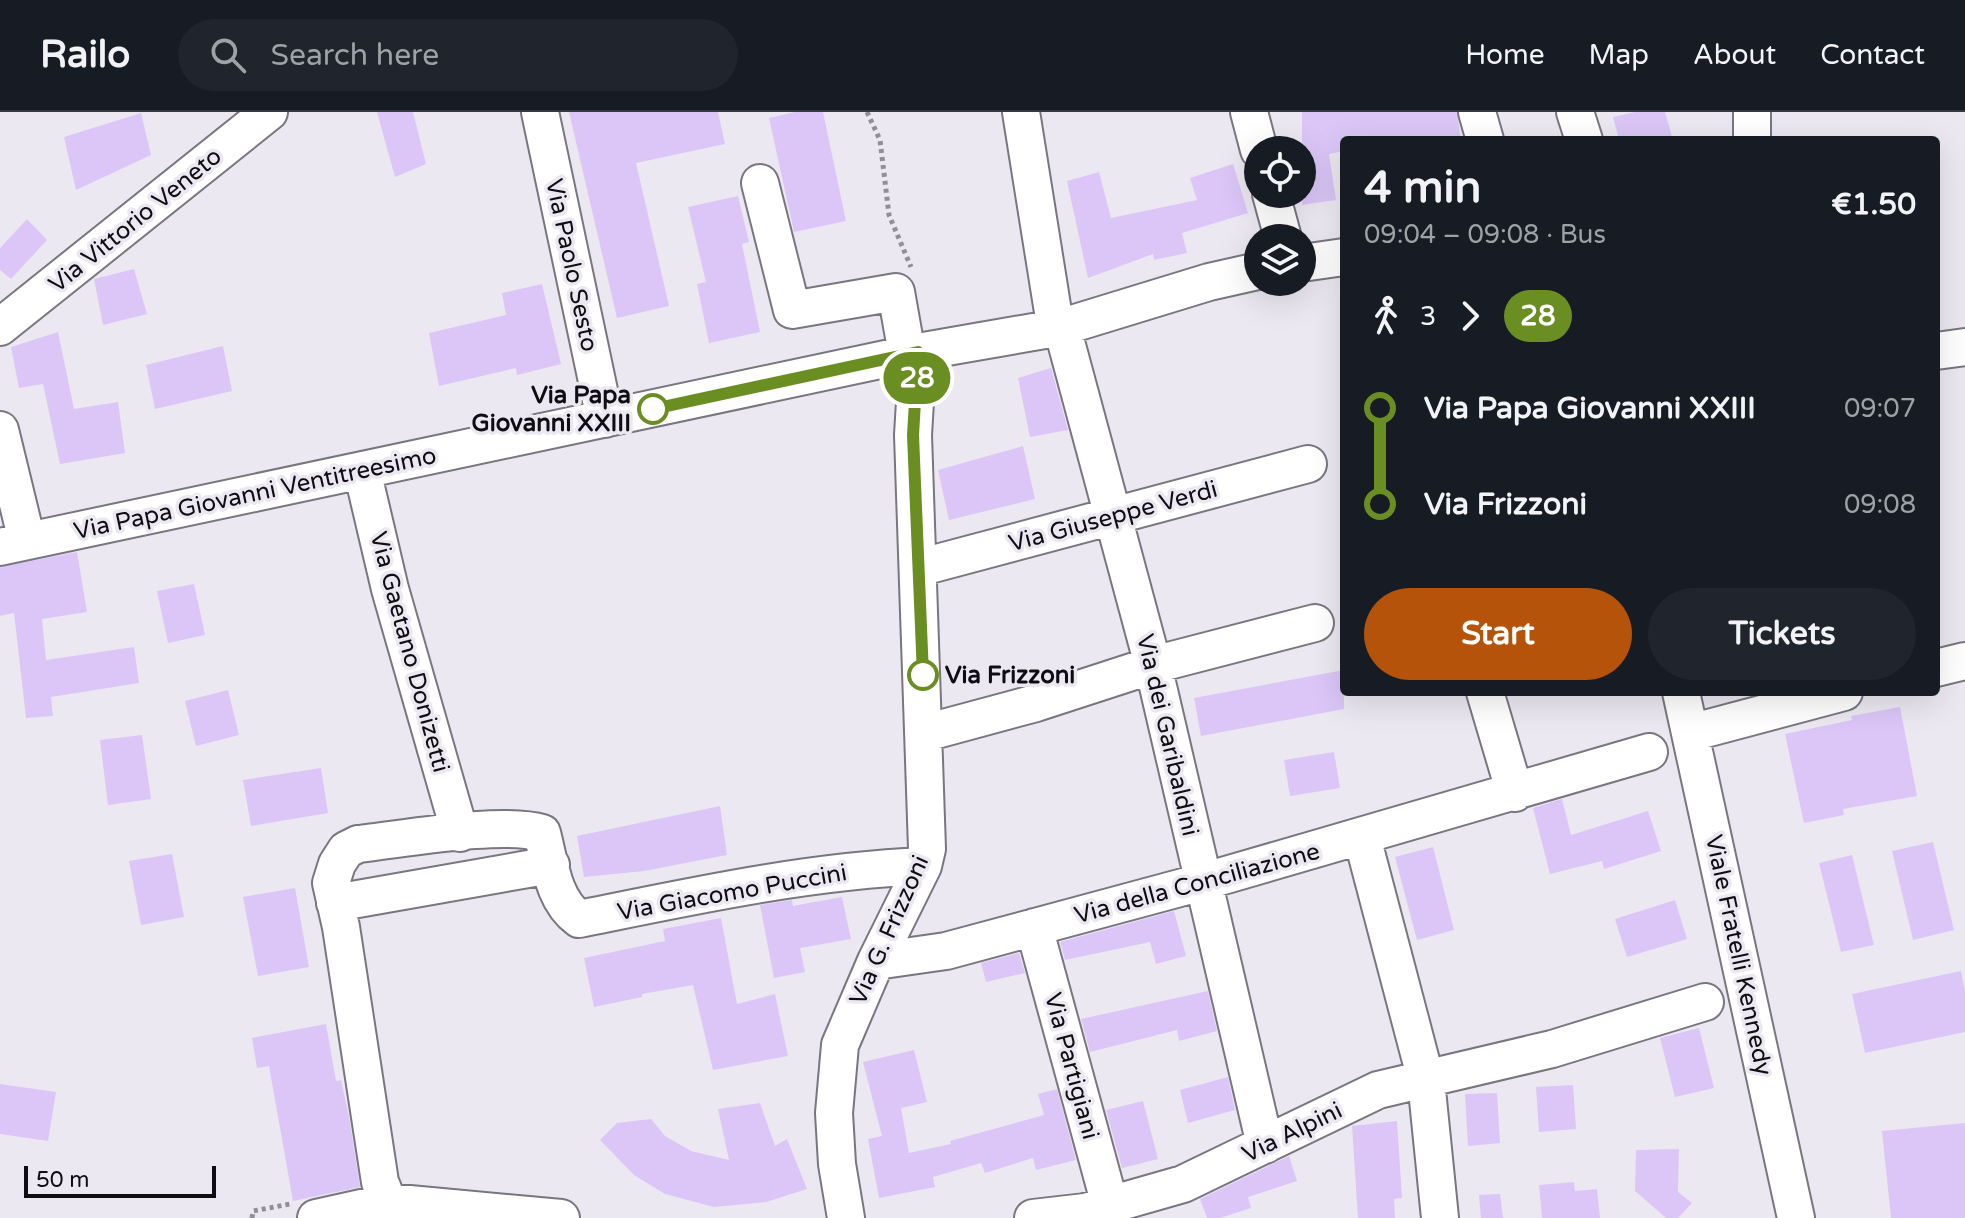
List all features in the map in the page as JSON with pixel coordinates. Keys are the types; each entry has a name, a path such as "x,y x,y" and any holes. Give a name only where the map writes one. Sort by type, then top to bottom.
{"street":[{"name":"Via Vittorio Veneto","path":"0,327 269,112"},
{"name":"Via Paolo Sesto","path":"540,112 605,419"},
{"name":"Via dei Garibaldini","path":"1021,112 1053,312 1062,327 1153,665 1265,1145"},
{"path":"1249,112 1255,136"},
{"path":"1477,112 1484,136"},
{"path":"1575,112 1583,136"},
{"name":"Via G. Frizzoni","path":"760,183 792,310 896,292 912,353 927,841 923,866 845,1030 836,1068 834,1113 837,1164 846,1218"},
{"path":"1316,261 1340,258"},
{"name":"Via Papa Giovanni Ventitreesimo","path":"13,544 912,353 1062,327 1244,274"},
{"path":"1940,350 1965,347"},
{"path":"0,430 13,544"},
{"name":"Via Giuseppe Verdi","path":"918,568 1308,464"},
{"name":"Via Gaetano Donizetti","path":"362,470 390,589 460,833"},
{"path":"925,733 1036,703 1153,665 1315,623"},
{"path":"1940,667 1965,661"},
{"path":"1486,696 1515,793"},
{"name":"Viale Fratelli Kennedy","path":"1682,696 1796,1218"},
{"path":"1690,733 1829,696"},
{"name":"Via della Conciliazione","path":"876,961 946,951 1202,882 1649,752"},
{"name":"Via Giacomo Puccini","path":"460,833 527,828 542,833 566,909 579,919 716,891 873,868 923,866"},
{"path":"388,1202 380,1182 341,902 331,883 337,864 346,850 358,844 460,833"},
{"path":"1362,837 1426,1080 1440,1218"},
{"path":"341,902 554,877"},
{"name":"Via Partigiani","path":"1034,927 1094,1212"},
{"name":"Via Alpini","path":"1033,1218 1094,1212 1183,1184 1378,1090 1552,1049 1705,1002"},
{"path":"316,1218 388,1202 561,1218"}],"path":[{"path":"867,112 880,140 889,215 914,280"}],"building":[{"path":"377,112 413,112 426,164 395,177"},
{"path":"569,112 718,112 725,144 636,163 669,306 617,318"},
{"path":"795,112 823,112 846,221 794,232 769,118"},
{"path":"1302,112 1457,112 1460,136 1340,136 1340,152 1329,154 1336,200 1316,203 1316,136 1302,136"},
{"path":"1635,112 1665,112 1672,136 1618,136 1613,117"},
{"path":"141,113 151,155 76,190 64,137"},
{"path":"1233,164 1248,213 1182,233 1187,253 1154,260 1153,254 1088,278 1067,181 1099,172 1111,218 1197,200 1190,178"},
{"path":"738,196 749,242 742,244 760,332 709,343 697,284 706,282 688,207"},
{"path":"27,219 47,240 11,279 0,270 0,248"},
{"path":"134,269 147,314 103,325 94,279"},
{"path":"542,284 561,364 517,375 516,368 439,386 429,333 506,315 502,293"},
{"path":"58,332 74,409 118,402 125,453 60,464 43,384 19,388 11,347"},
{"path":"223,346 232,391 155,409 146,365"},
{"path":"1051,368 1068,430 1030,437 1018,378"},
{"path":"1023,446 1035,499 949,520 938,470"},
{"path":"77,552 87,612 42,619 46,660 134,647 139,683 51,697 53,716 26,718 14,613 0,616 0,567"},
{"path":"194,584 205,635 168,643 157,591"},
{"path":"1340,671 1340,696 1344,696 1344,709 1201,736 1194,698"},
{"path":"228,690 239,735 196,746 185,701"},
{"path":"1900,707 1917,796 1843,809 1844,815 1804,823 1785,734 1852,720 1851,716"},
{"path":"142,735 151,799 108,805 100,740"},
{"path":"1334,752 1340,788 1290,796 1284,760"},
{"path":"321,768 328,813 251,826 243,780"},
{"path":"1562,799 1571,835 1648,811 1661,851 1604,869 1602,861 1550,874 1533,808"},
{"path":"720,806 727,855 644,871 584,877 577,836"},
{"path":"1933,842 1954,930 1913,940 1892,851"},
{"path":"1433,847 1454,930 1417,940 1395,857"},
{"path":"172,854 184,917 141,925 129,861"},
{"path":"1852,855 1874,945 1841,952 1819,863"},
{"path":"295,888 309,967 258,976 243,897"},
{"path":"842,897 851,939 800,948 805,972 774,978 760,905 792,900 793,906"},
{"path":"1675,900 1687,939 1627,957 1615,919"},
{"path":"1174,911 1186,956 1156,964 1150,942 1065,960 1060,942"},
{"path":"721,918 737,1004 775,994 788,1056 713,1070 693,985 594,1007 584,958 665,941 663,929"},
{"path":"1019,953 1025,973 986,982 981,963"},
{"path":"1961,971 1965,991 1965,1032 1865,1053 1852,994"},
{"path":"1208,991 1217,1031 1179,1041 1177,1030 1090,1052 1081,1019"},
{"path":"326,1024 336,1081 341,1080 349,1117 360,1187 293,1201 269,1066 257,1068 252,1038"},
{"path":"1699,1028 1714,1088 1675,1097 1660,1038"},
{"path":"914,1050 927,1102 901,1108 909,1153 951,1144 950,1141 1044,1115 1038,1094 1057,1089 1076,1160 1036,1170 1033,1158 985,1173 981,1163 933,1177 935,1187 879,1198 868,1139 882,1136 863,1062"},
{"path":"1228,1077 1235,1110 1188,1123 1180,1090"},
{"path":"0,1084 56,1092 48,1141 0,1134"},
{"path":"1573,1085 1576,1129 1539,1132 1536,1087"},
{"path":"1497,1093 1500,1143 1468,1146 1465,1094"},
{"path":"1143,1101 1158,1159 1122,1168 1106,1110"},
{"path":"760,1103 775,1146 787,1139 807,1189 766,1202 714,1207 665,1194 634,1175 600,1140 617,1123 651,1119 665,1136 691,1151 729,1160 718,1109"},
{"path":"1397,1121 1402,1198 1394,1199 1395,1218 1358,1218 1352,1126"},
{"path":"1965,1123 1965,1218 1891,1218 1882,1131"},
{"path":"1679,1149 1678,1192 1692,1203 1678,1218 1666,1218 1635,1191 1636,1150"},
{"path":"1289,1156 1297,1181 1248,1197 1251,1208 1220,1218 1207,1218 1200,1199"},
{"path":"1574,1182 1575,1191 1597,1189 1600,1218 1542,1218 1539,1185"},
{"path":"1500,1194 1503,1218 1481,1218 1479,1195"}],"bus line":[{"name":"28","path":"653,409 918,352 913,435 923,675"}],"place":[{"name":"Via Papa Giovanni XXIII","path":"653,409"},
{"name":"Via Frizzoni","path":"923,675"}]}
